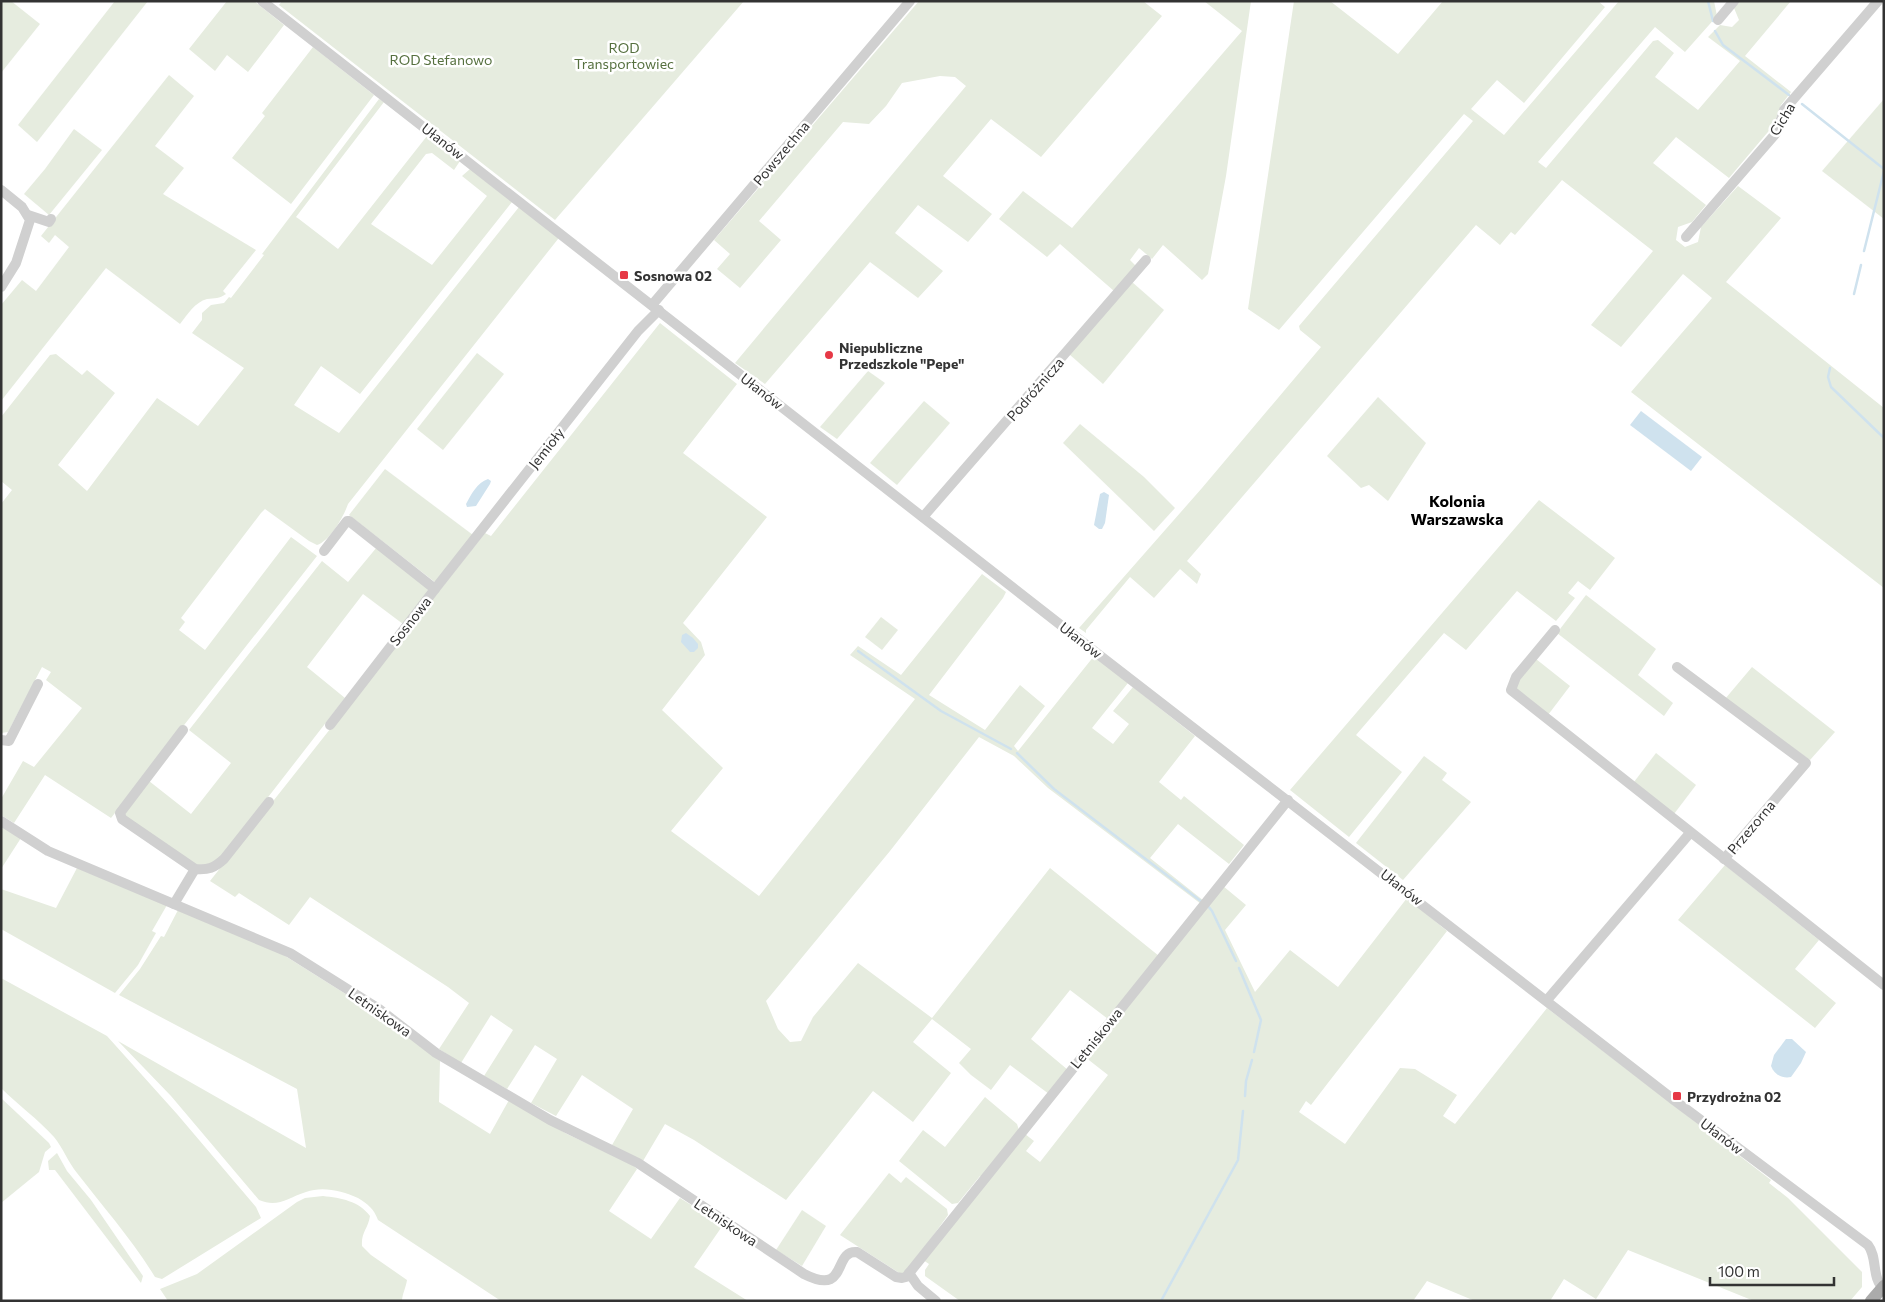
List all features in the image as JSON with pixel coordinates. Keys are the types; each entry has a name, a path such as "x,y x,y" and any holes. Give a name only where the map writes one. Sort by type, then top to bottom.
{"main road":[{"path":"1872,1301 1883,1288"}],"street":[{"name":"Ułanów","path":"262,1 1682,1106 1868,1245 1873,1254 1878,1283 1883,1288"},
{"name":"Powszechna","path":"655,307 910,1"},
{"path":"1718,20 1734,1"},
{"name":"Cicha","path":"1686,237 1777,132 1784,110 1878,1"},
{"path":"1,190 22,207 28,215 30,225 16,263 1,287"},
{"path":"28,215 48,222 51,219"},
{"name":"Podróżnicza","path":"923,517 1146,260"},
{"name":"Jemioły","path":"435,589 655,307"},
{"name":"Sosnowa","path":"324,551 347,521 349,521 435,589 330,725"},
{"path":"1554,630 1516,677 1511,690 1724,859"},
{"name":"Przezorna","path":"1677,667 1806,763 1724,859 1884,985"},
{"path":"1,740 9,741 38,684"},
{"path":"183,730 120,815 122,819 195,869 208,870 216,867 269,802"},
{"name":"Letniskowa","path":"1,821 48,851 290,953 380,1009 436,1053 550,1120 638,1163 804,1274 819,1280 829,1281 847,1254 852,1252 857,1252 896,1277 902,1278 909,1274 1288,800"},
{"path":"1547,1000 1690,833"},
{"path":"174,904 195,869"},
{"path":"909,1274 918,1286 936,1301"}],"green space":[{"path":"1,1 11,1 40,24 1,73"},
{"path":"115,1 148,1 37,142 18,125"},
{"path":"227,1 254,1 284,25 248,72 227,55 215,71 189,49"},
{"path":"282,1 744,1 555,220 279,5"},
{"path":"919,1 1143,1 1162,16 1041,157 991,119 943,176 992,214 968,242 918,205 895,233 943,271 918,298 870,262 765,384 735,363 966,86 955,77 940,76 902,83 886,106 869,124 843,122 759,221 781,240 740,288 717,269 730,254 714,240"},
{"path":"1204,1 1251,1 1226,176 1208,274 1202,280 1163,245 1152,259 1139,248 1130,260 1136,266 1114,291 1060,244 1047,257 999,219 1023,191 1072,228 1242,31"},
{"path":"1294,1 1330,1 1398,54 1443,1 1598,1 1605,7 1524,103 1497,80 1471,109 1504,135 1619,1 1714,1 1717,16 1685,52 1655,27 1538,162 1546,168 1653,41 1658,40 1674,53 1655,77 1698,110 1740,61 1708,37 1720,25 1732,27 1739,20 1734,8 1739,1 1791,1 1745,56 1791,92 1781,105 1773,126 1729,178 1676,137 1653,163 1706,205 1692,222 1678,227 1676,240 1685,247 1698,242 1701,227 1738,186 1781,218 1726,282 1884,408 1884,588 1631,392 1712,298 1683,274 1621,347 1591,325 1653,251 1562,180 1515,235 1511,232 1500,245 1476,225 1187,561 1201,574 1197,584 1180,569 1154,598 1130,577 1086,630 1086,633 1079,628 1202,488 1321,347 1300,330 1299,326 1473,121 1464,114 1279,330 1248,309"},
{"path":"313,47 374,95 291,204 232,158 265,116 262,113"},
{"path":"169,75 194,96 155,146 184,168 163,194 256,250 223,291 226,294 219,298 207,299 199,303 180,324 106,268 1,401 1,305 22,280 36,291 69,247 55,235 49,243 41,236"},
{"path":"379,99 384,102 296,217 338,249 427,136 460,161 454,170 432,153 426,154 371,224 432,265 487,196 462,176 470,169 512,202 360,394 321,366 294,405 339,433 519,207 558,237 558,239 348,504 340,521 327,539 317,545 265,509 261,513 181,618 185,622 179,630 205,650 291,537 317,556 111,818 45,775 14,823 1,815 1,799 23,761 34,767 82,708 46,680 51,672 42,667 8,732 1,733 1,504 12,490 1,481 1,417 50,355 56,354 82,375 87,370 115,393 58,465 87,491 157,398 198,426 244,368 192,333 202,320 202,313 211,305 224,303 229,297 231,298"},
{"path":"1884,99 1884,219 1822,171"},
{"path":"74,129 102,150 49,215 24,194"},
{"path":"1132,282 1164,310 1103,384 1069,354"},
{"path":"660,323 737,384 683,453 767,517 683,623 701,642 705,655 662,710 723,768 671,831 759,896 915,699 850,655 858,646 901,675 982,574 1006,592 929,695 985,730 1020,685 1045,706 1014,746 1018,751 1094,656 1128,683 1092,728 1113,744 1129,724 1113,711 1133,687 1195,736 1159,782 1181,800 1184,796 1244,845 1229,864 1178,824 1150,858 1204,901 1201,904 1048,788 1014,756 979,737 890,851 766,1001 778,1029 790,1042 801,1041 813,1017 858,963 932,1018 1050,868 1159,956 1108,1019 1070,990 1031,1039 1068,1070 1049,1094 1010,1065 991,1090 959,1063 971,1049 932,1019 913,1042 951,1073 913,1122 873,1091 786,1200 694,1140 665,1124 643,1161 612,1145 633,1109 582,1075 556,1116 531,1103 557,1059 535,1045 507,1089 484,1076 513,1030 491,1015 461,1063 439,1049 469,1003 448,987 310,897 289,925 239,893 235,897 210,881 485,533 491,536"},
{"path":"477,353 504,374 443,450 417,429"},
{"path":"868,371 885,383 837,439 820,427"},
{"path":"1378,397 1426,443 1388,501 1369,485 1361,488 1327,456"},
{"path":"924,401 950,423 897,485 870,463"},
{"path":"1080,424 1144,477 1175,508 1154,531 1063,443"},
{"path":"385,469 473,535 436,583 349,515"},
{"path":"1539,500 1615,558 1590,590 1578,581 1568,593 1575,598 1556,621 1517,591 1466,650 1444,633 1356,735 1402,772 1349,837 1290,790"},
{"path":"377,547 431,589 403,624 363,594 307,667 345,698 217,863 197,865 125,818 125,813 149,781 191,814 231,763 189,730 322,561 348,582"},
{"path":"1586,595 1656,649 1638,675 1673,703 1664,716 1557,633"},
{"path":"881,617 898,630 882,650 865,637"},
{"path":"1536,659 1570,686 1548,715 1517,690 1516,684"},
{"path":"1752,667 1835,732 1810,760 1725,699"},
{"path":"1656,753 1696,785 1674,814 1634,782"},
{"path":"1424,756 1447,773 1442,780 1471,802 1403,880 1356,843"},
{"path":"1,826 21,838 1,869"},
{"path":"1725,865 1819,940 1795,969 1836,1003 1815,1028 1678,920"},
{"path":"77,868 167,905 152,931 156,933 138,965 115,993 1,929 1,889 56,908"},
{"path":"1223,886 1246,905 1225,930 1255,992 1290,950 1338,987 1407,898 1447,931 1311,1105 1306,1101 1299,1112 1345,1144 1400,1068 1415,1069 1457,1095 1443,1116 1455,1124 1547,1008 1771,1180 1769,1183 1788,1198 1862,1272 1862,1287 1850,1301 1754,1301 1628,1250 1596,1299 1564,1279 1550,1301 1475,1301 1427,1281 1413,1301 960,1301 925,1276 925,1270 929,1264 923,1260 1025,1134 1034,1141 1026,1151 1040,1162 1108,1075 1085,1057"},
{"path":"178,910 282,954 384,1018 440,1061 439,1102 490,1134 509,1100 567,1134 633,1165 637,1169 609,1211 651,1239 680,1198 723,1225 694,1267 748,1301 501,1301 378,1220 370,1207 358,1198 339,1191 319,1189 277,1203 259,1200 171,1096 118,1041 306,1148 297,1089 119,995 140,969 161,936 164,937"},
{"path":"1,978 107,1036 177,1114 256,1207 261,1218 162,1279 155,1277 127,1236 74,1169 54,1137 1,1088"},
{"path":"985,1097 1017,1124 1019,1130 983,1178 980,1176 958,1203 952,1204 899,1161 923,1130 945,1147"},
{"path":"1,1098 51,1147 45,1152 39,1172 1,1203"},
{"path":"57,1153 67,1171 91,1200 143,1276 141,1283 55,1170 49,1170 48,1161"},
{"path":"889,1173 901,1183 906,1177 947,1209 948,1215 904,1276 840,1235"},
{"path":"323,1196 343,1199 355,1204 370,1216 362,1246 371,1255 407,1280 402,1301 168,1301 160,1289 197,1274 297,1202 305,1198"},
{"path":"802,1210 826,1226 802,1266 776,1250"}],"water":[{"path":"1641,411 1702,457 1691,471 1630,425"},
{"path":"488,479 491,481 490,484 476,506 467,507 466,504 475,489"},
{"path":"1104,492 1109,495 1105,523 1102,529 1099,529 1094,525 1100,494"},
{"path":"686,633 698,644 698,648 694,652 690,652 681,642 682,635"},
{"path":"1786,1039 1792,1039 1806,1052 1791,1077 1779,1075 1771,1066 1774,1055"}],"waterway":[{"path":"1708,1 1713,21"},
{"path":"1715,31 1723,45 1789,95"},
{"path":"1802,104 1884,169"},
{"path":"1864,251 1884,171"},
{"path":"1854,294 1861,265"},
{"path":"1830,368 1828,377 1831,387 1884,438"},
{"path":"858,651 941,711 1011,749"},
{"path":"1017,753 1054,789 1202,902"},
{"path":"1208,906 1236,961"},
{"path":"1239,968 1261,1020 1254,1052"},
{"path":"1245,1096 1246,1081 1252,1060"},
{"path":"1161,1301 1238,1160 1243,1111"}],"place":[{"name":"Sosnowa 02","path":"624,275"},
{"name":"Niepubliczne Przedszkole \"Pepe\"","path":"829,355"},
{"name":"Przydrożna 02","path":"1677,1096"}],"district":[{"name":"Kolonia Warszawska","path":"1457,509"}],"park label":[{"name":"ROD Transportowiec","path":"624,56"},
{"name":"ROD Stefanowo","path":"441,59"}]}
